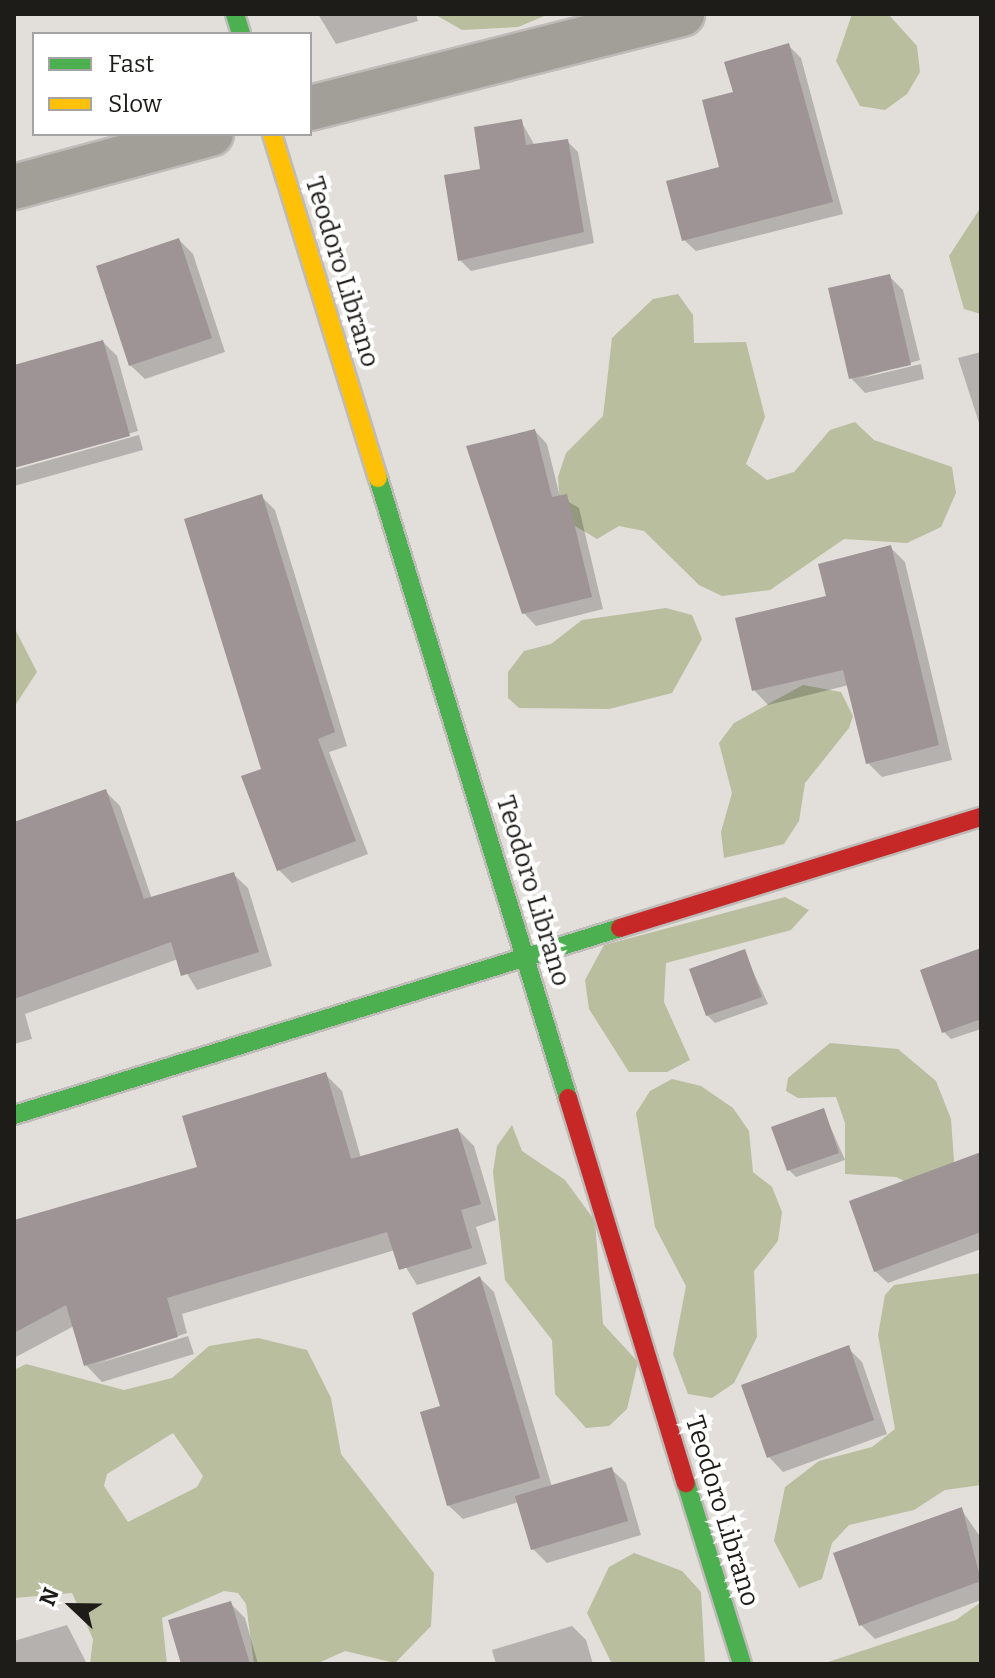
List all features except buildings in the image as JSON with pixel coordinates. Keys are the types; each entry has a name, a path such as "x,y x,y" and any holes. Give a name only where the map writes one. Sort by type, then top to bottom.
{"main road":[{"name":"Teodoro Librano","path":"273,136 742,1664"},
{"path":"14,1115 981,817"}],"street":[{"path":"312,107 682,14"},
{"path":"14,187 204,136"}],"green space":[{"path":"434,14 549,14 518,27 462,30"},
{"path":"852,14 888,14 917,46 920,72 907,94 885,110 860,106 836,61"},
{"path":"981,207 981,314 964,309 949,256"},
{"path":"678,294 693,315 694,343 746,342 765,417 746,464 767,480 794,472 830,430 855,422 874,440 952,467 956,493 941,527 907,543 844,539 770,590 722,596 699,585 644,531 619,526 597,539 575,526 560,504 558,477 566,453 603,416 612,338 653,299"},
{"path":"666,608 692,615 702,639 672,693 609,709 519,708 508,698 508,672 524,651 551,644 582,620"},
{"path":"14,627 37,672 14,707"},
{"path":"803,685 841,692 853,716 849,728 805,783 799,821 784,844 724,858 721,832 732,793 719,743 734,723"},
{"path":"785,897 809,910 791,930 666,963 664,1002 690,1060 667,1072 629,1072 589,1009 585,980 604,945"},
{"path":"830,1043 898,1049 936,1081 951,1119 954,1161 945,1201 896,1177 845,1174 845,1123 836,1097 798,1098 786,1091 788,1078"},
{"path":"672,1079 701,1086 733,1108 749,1131 753,1172 772,1187 782,1212 778,1241 754,1271 757,1337 734,1383 712,1398 688,1394 673,1354 686,1286 655,1227 636,1113 650,1091"},
{"path":"512,1125 522,1151 565,1180 595,1221 603,1324 638,1362 627,1409 609,1426 586,1428 555,1394 552,1340 505,1280 493,1172 497,1146"},
{"path":"981,1273 981,1485 945,1490 914,1510 849,1525 832,1543 822,1579 799,1588 774,1541 785,1487 819,1461 872,1447 895,1429 878,1335 885,1295 894,1285"},
{"path":"258,1338 307,1350 331,1398 341,1454 434,1573 431,1626 395,1663 345,1651 316,1664 254,1664 246,1604 238,1593 224,1591 162,1618 167,1664 90,1664 93,1639 72,1593 14,1598 14,1370 26,1364 124,1390 172,1378 209,1346","holes":["173,1433 203,1476 197,1487 128,1522 104,1486 107,1474"]},
{"path":"634,1553 682,1571 701,1592 705,1664 612,1664 587,1613 609,1567"},
{"path":"981,1602 981,1664 822,1664 956,1620"}],"traffic: fast":[{"path":"235,14 240,32"},
{"path":"378,478 568,1098"},
{"path":"14,1115 620,928"},
{"path":"686,1483 742,1664"}],"traffic: slow":[{"path":"273,136 378,478"}],"traffic: jam":[{"path":"620,928 981,817"},
{"path":"568,1098 686,1483"}]}
